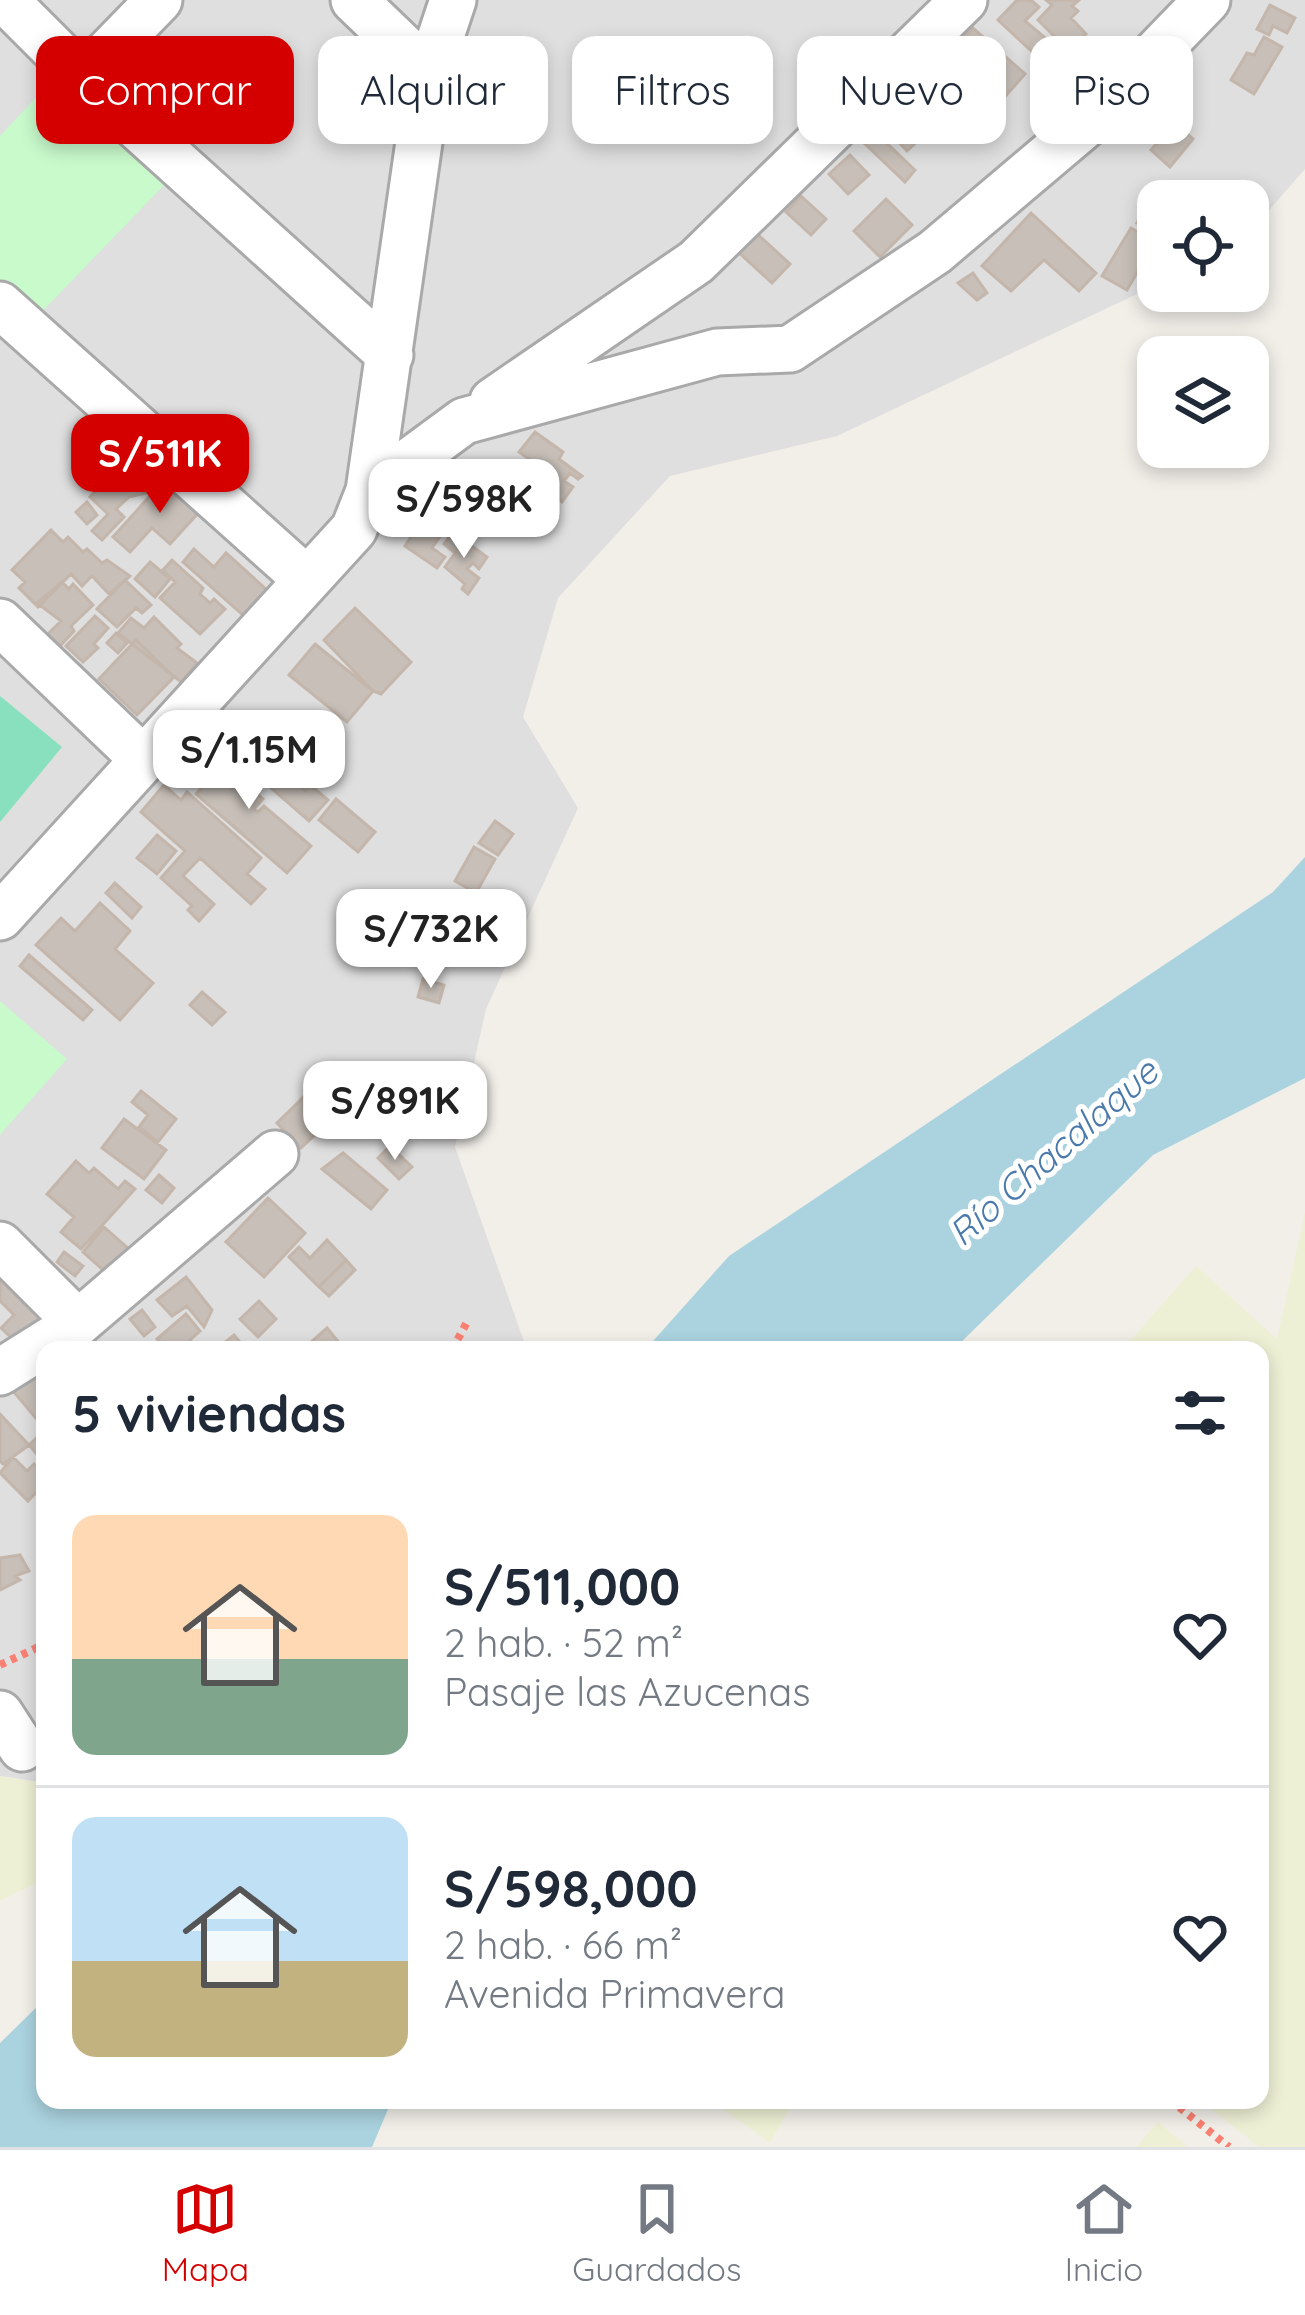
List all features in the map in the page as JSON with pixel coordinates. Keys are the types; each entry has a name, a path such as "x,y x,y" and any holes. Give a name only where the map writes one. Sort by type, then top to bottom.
{"street":[{"path":"5,0 41,36"},
{"path":"124,36 159,0"},
{"path":"353,0 390,36"},
{"path":"441,36 453,0"},
{"path":"370,491 696,262 964,0"},
{"path":"464,421 717,352 790,349 935,252 1092,119 1207,0"},
{"path":"156,144 390,355"},
{"path":"0,917 354,529 370,491 419,144"},
{"path":"8,327 307,580"},
{"path":"0,622 144,760"},
{"path":"49,1341 78,1323 275,1154"},
{"path":"0,1245 78,1323"},
{"path":"0,1372 36,1349"}],"path":[{"path":"457,1341 467,1322"},
{"path":"0,1665 36,1648"},
{"path":"1181,2109 1228,2147"}],"shaded area":[{"path":"0,0 1305,0 1305,169 1269,210 1269,180 1137,180 1137,294 837,436 670,476 558,598 523,717 578,808 486,1009 455,1147 524,1341 36,1341 36,1782 0,1776"}],"green space":[{"path":"36,97 36,144 128,144 168,181 31,323 0,294 0,136"},
{"path":"0,696 62,747 0,822"},
{"path":"0,1001 67,1059 0,1135"},
{"path":"1305,1212 1305,2147 1259,2147 1211,2109 1269,2109 1269,1341 1130,1341 1196,1266 1277,1339"},
{"path":"0,1776 36,1782 36,1883 0,1901"},
{"path":"723,2109 789,2109 770,2143"},
{"path":"1158,2122 1188,2147 1136,2147"}],"water":[{"name":"Río Chacalaque","path":"1305,857 1305,1078 1153,1155 962,1341 653,1341 729,1256 1273,892"},
{"path":"36,2008 36,2109 388,2109 372,2147 0,2147 0,2043"}],"building":[{"path":"1017,0 1031,0 1039,7 1025,21 1043,36 1030,36 1030,50 998,20"},
{"path":"1046,0 1079,0 1072,6 1078,11 1071,18 1086,34 1054,36 1038,20 1052,5"},
{"path":"1270,5 1295,18 1287,33 1273,26 1269,35 1257,29"},
{"path":"1264,37 1282,47 1254,94 1231,80 1247,53 1254,55"},
{"path":"1006,57 1025,74 1006,95"},
{"path":"865,144 888,144 915,170 905,182"},
{"path":"1156,144 1189,144 1170,167 1151,150"},
{"path":"850,155 869,175 848,194 829,174"},
{"path":"801,196 826,219 811,235 786,212"},
{"path":"886,199 912,225 880,257 854,231"},
{"path":"1031,213 1096,273 1079,291 1044,260 1011,291 982,266"},
{"path":"1131,228 1137,232 1137,273 1127,290 1102,276"},
{"path":"754,231 790,264 772,283 736,250"},
{"path":"973,273 987,293 977,300 958,283"},
{"path":"535,432 563,452 559,459 582,476 578,479 570,473 564,481 573,487 562,502 530,478 539,466 519,452"},
{"path":"119,467 146,493 129,497 116,509 124,517 102,540 92,531 108,514 90,497"},
{"path":"167,477 202,509 170,544 152,528 130,552 113,537"},
{"path":"439,495 451,502 446,509 467,523 458,536 446,528 432,548 445,557 437,568 405,546"},
{"path":"87,502 97,515 87,524 76,512"},
{"path":"51,530 63,542 68,537 83,552 87,549 102,563 107,560 130,576 109,594 92,576 82,586 71,574 38,607 19,588 25,582 12,570"},
{"path":"453,532 487,557 479,569 473,563 467,569 479,578 468,594 462,589 465,584 445,567 455,553 444,544"},
{"path":"194,549 214,567 226,553 267,590 244,616 183,562"},
{"path":"172,560 203,588 200,594 225,609 200,634 160,598 175,582 163,570"},
{"path":"150,562 170,579 155,597 135,579"},
{"path":"125,580 151,605 142,613 136,608 117,627 97,609"},
{"path":"62,582 69,589 73,584 93,605 71,626 74,631 60,646 48,634 61,621 37,603"},
{"path":"355,608 411,662 381,694 324,640"},
{"path":"95,616 108,628 94,644 98,648 83,662 66,646"},
{"path":"154,617 181,644 177,648 197,663 181,682 118,633 131,618 144,628"},
{"path":"116,633 127,643 118,653 107,643"},
{"path":"136,640 174,677 137,715 99,679"},
{"path":"315,644 373,691 347,722 289,675"},
{"path":"265,733 298,762 287,775 306,791 310,785 328,800 309,821 240,761"},
{"path":"209,742 232,762 226,767 263,799 254,809 258,812 264,806 311,846 287,873 196,794 208,780 214,783 218,777 195,758"},
{"path":"164,785 181,800 187,792 261,858 247,874 265,889 251,904 200,858 183,876 214,904 199,921 188,910 192,906 161,878 185,851 141,812"},
{"path":"336,799 375,832 358,852 319,820"},
{"path":"495,821 513,834 498,855 479,843"},
{"path":"157,835 176,851 157,874 137,858"},
{"path":"474,847 495,859 476,893 455,881"},
{"path":"115,883 141,907 132,918 106,893"},
{"path":"446,891 468,903 447,943 425,931"},
{"path":"100,903 130,931 115,949 153,983 120,1020 36,945 61,918 75,931"},
{"path":"29,955 92,1010 83,1020 20,966"},
{"path":"423,979 444,985 439,1003 418,997"},
{"path":"202,992 225,1012 212,1025 190,1005"},
{"path":"322,1079 336,1094 308,1122 318,1132 301,1148 277,1123"},
{"path":"141,1091 176,1119 158,1142 139,1127 148,1115 132,1102"},
{"path":"416,1100 439,1101 438,1125 416,1124"},
{"path":"124,1119 166,1150 144,1179 102,1148"},
{"path":"390,1146 412,1167 399,1179 378,1158"},
{"path":"343,1153 387,1190 371,1209 322,1169"},
{"path":"76,1161 89,1173 94,1168 118,1189 125,1181 135,1189 81,1249 61,1232 74,1217 47,1194"},
{"path":"159,1175 174,1188 162,1203 146,1190"},
{"path":"268,1198 305,1233 264,1277 226,1242"},
{"path":"104,1227 139,1258 122,1258 102,1269 83,1252"},
{"path":"327,1240 346,1260 319,1287 289,1257 299,1247 310,1258"},
{"path":"64,1252 83,1266 75,1276 57,1262"},
{"path":"346,1260 355,1270 329,1296 319,1287"},
{"path":"0,1263 58,1319 26,1352 1,1328 14,1315 0,1301"},
{"path":"186,1277 212,1310 204,1327 187,1306 172,1316 157,1300"},
{"path":"259,1301 276,1319 258,1337 240,1319"},
{"path":"142,1310 155,1327 144,1336 130,1319"},
{"path":"186,1314 200,1331 191,1341 157,1339"},
{"path":"327,1328 338,1341 312,1341"},
{"path":"36,1372 36,1418 13,1391"},
{"path":"0,1414 29,1445 3,1464 0,1461"},
{"path":"13,1457 27,1471 34,1464 36,1493 28,1501 0,1473"},
{"path":"20,1555 29,1571 0,1590 0,1558"}]}
